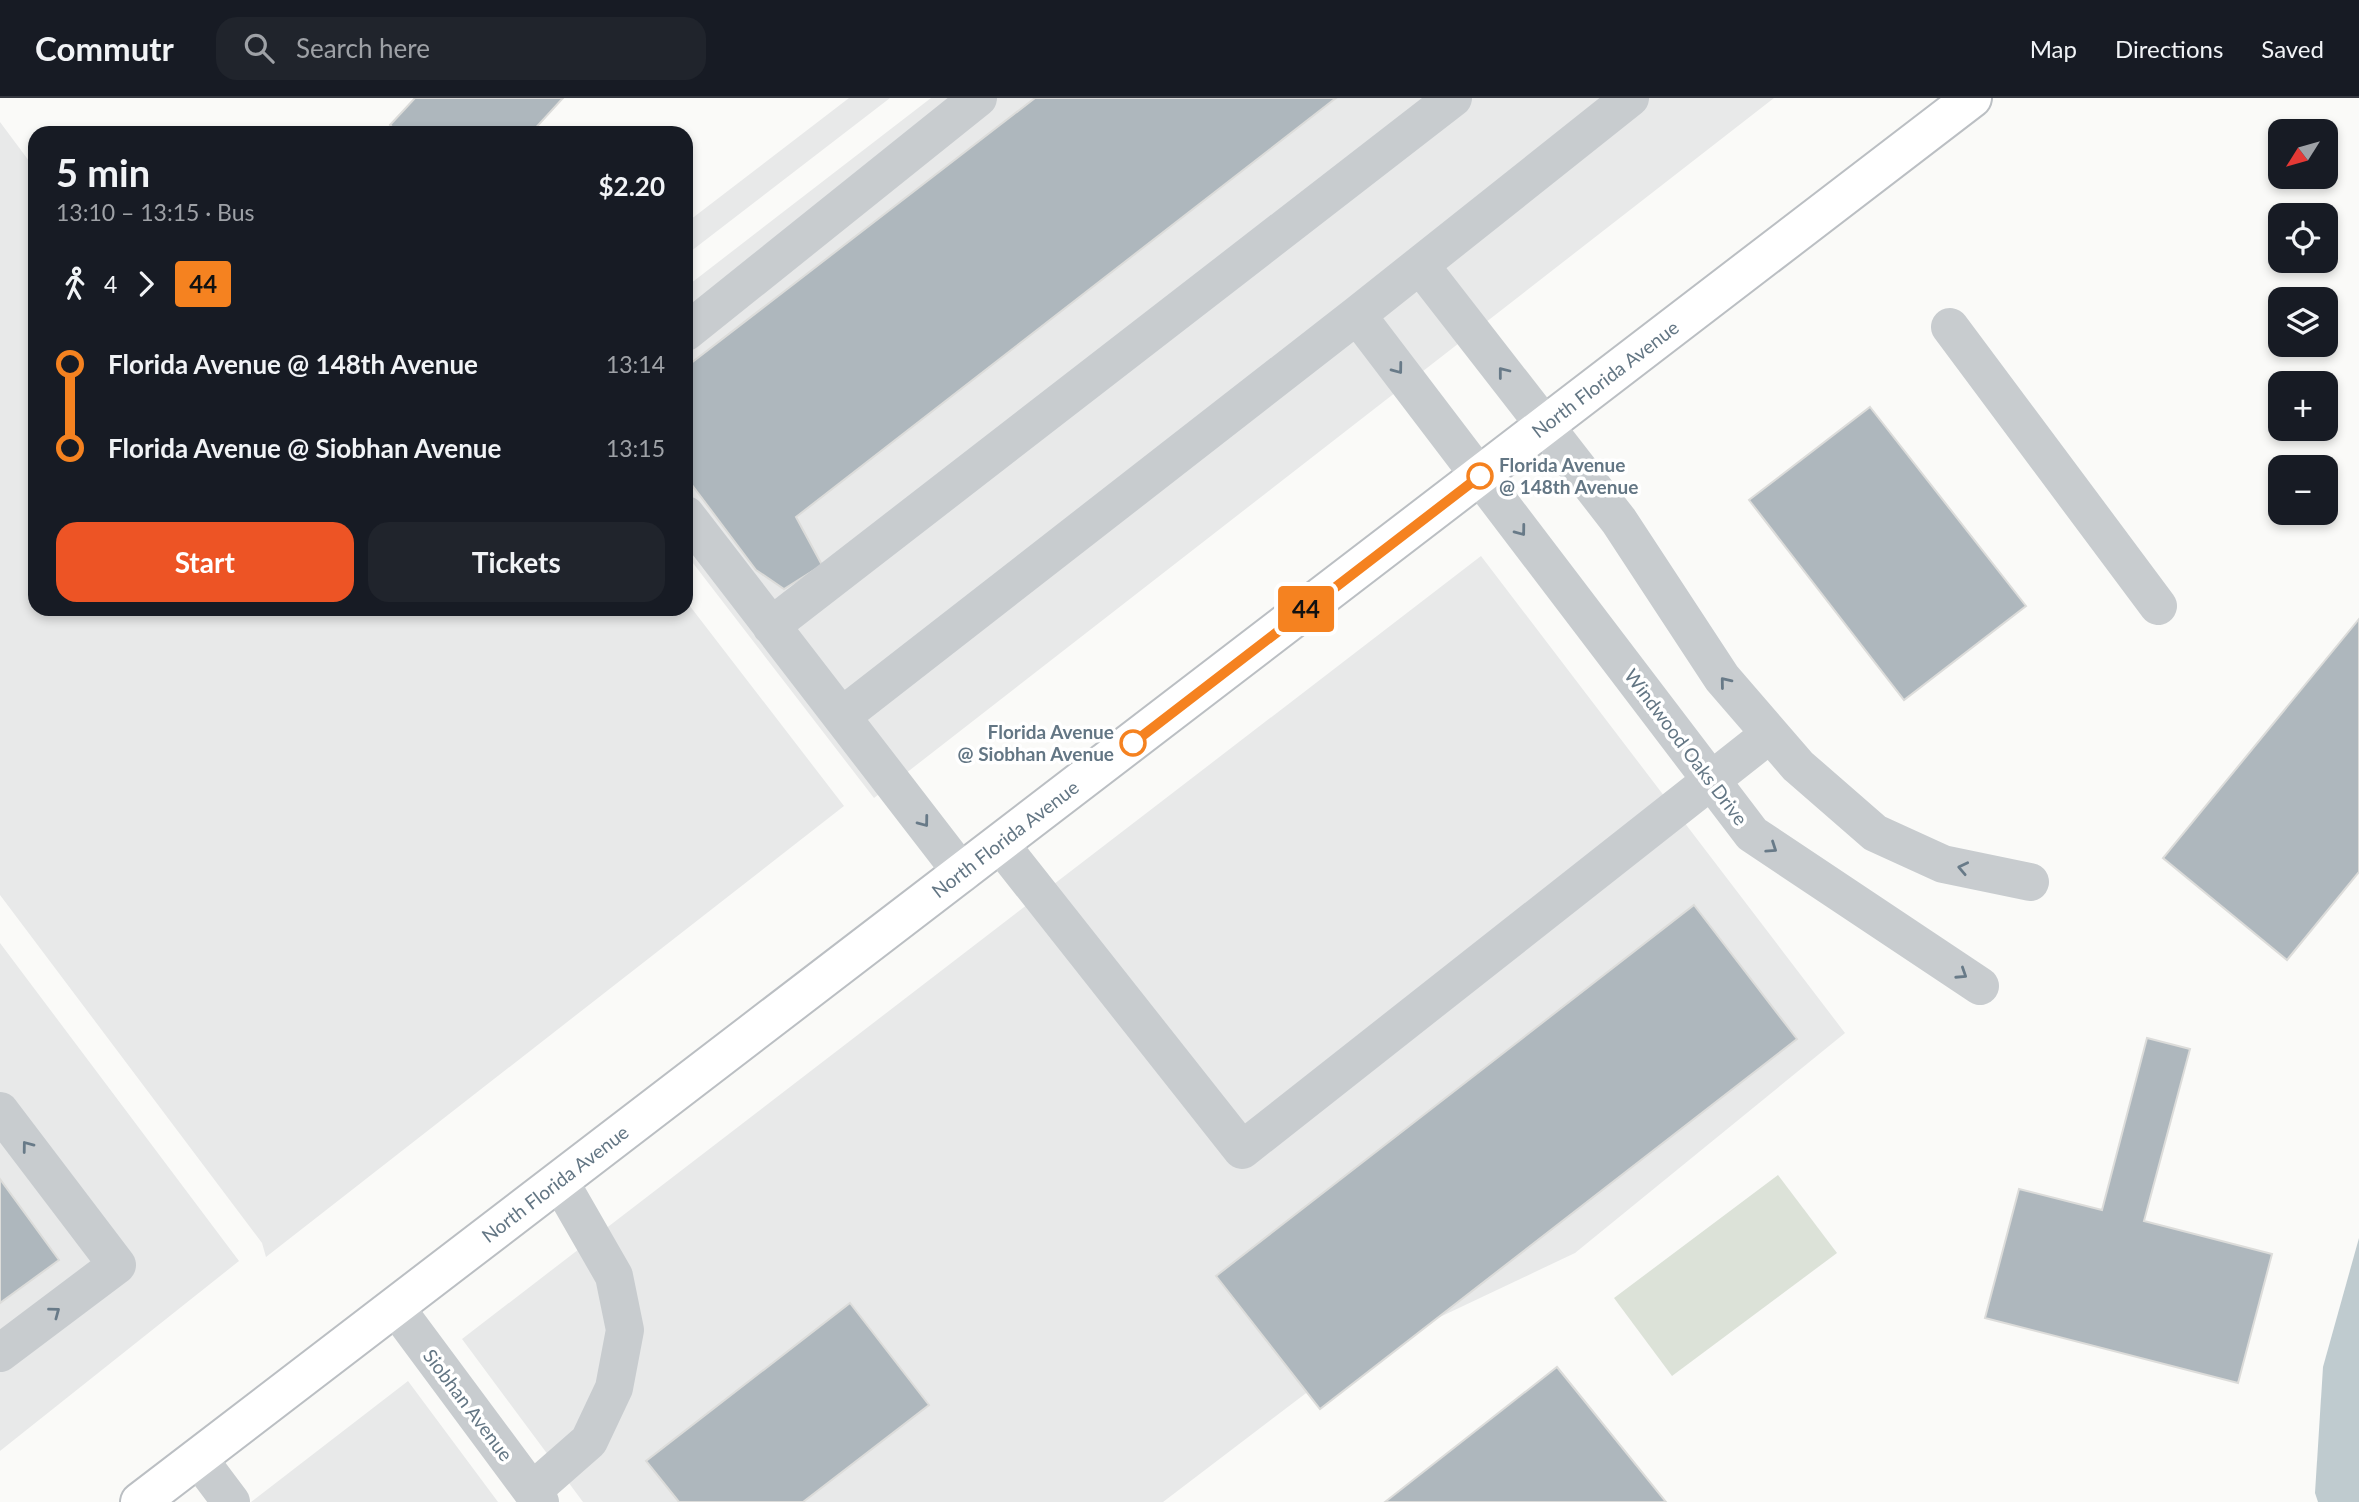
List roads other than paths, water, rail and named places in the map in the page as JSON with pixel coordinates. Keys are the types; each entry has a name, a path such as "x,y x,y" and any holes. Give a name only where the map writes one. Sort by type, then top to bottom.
{"main road":[{"name":"North Florida Avenue","path":"140,1502 1972,98"}],"street":[{"path":"693,326 978,98"},
{"path":"771,626 1453,98"},
{"path":"842,716 1357,315 1629,98"},
{"path":"1420,265 1619,521 1722,678 1798,766 1875,833 1943,864 2030,882"},
{"name":"Windwood Oaks Drive","path":"1357,315 1752,834 1980,986"},
{"path":"1950,327 2158,606"},
{"path":"693,524 962,873"},
{"path":"1000,844 1242,1150 1770,734"},
{"path":"0,1111 117,1265 0,1353"},
{"path":"536,1496 589,1441 614,1388 625,1330 614,1276 560,1182"},
{"name":"Siobhan Avenue","path":"396,1308 536,1496"},
{"path":"198,1458 231,1502"}],"place":[{"name":"Florida Avenue @ 148th Avenue","path":"1480,476"},
{"name":"Florida Avenue @ Siobhan Avenue","path":"1133,743"}]}
